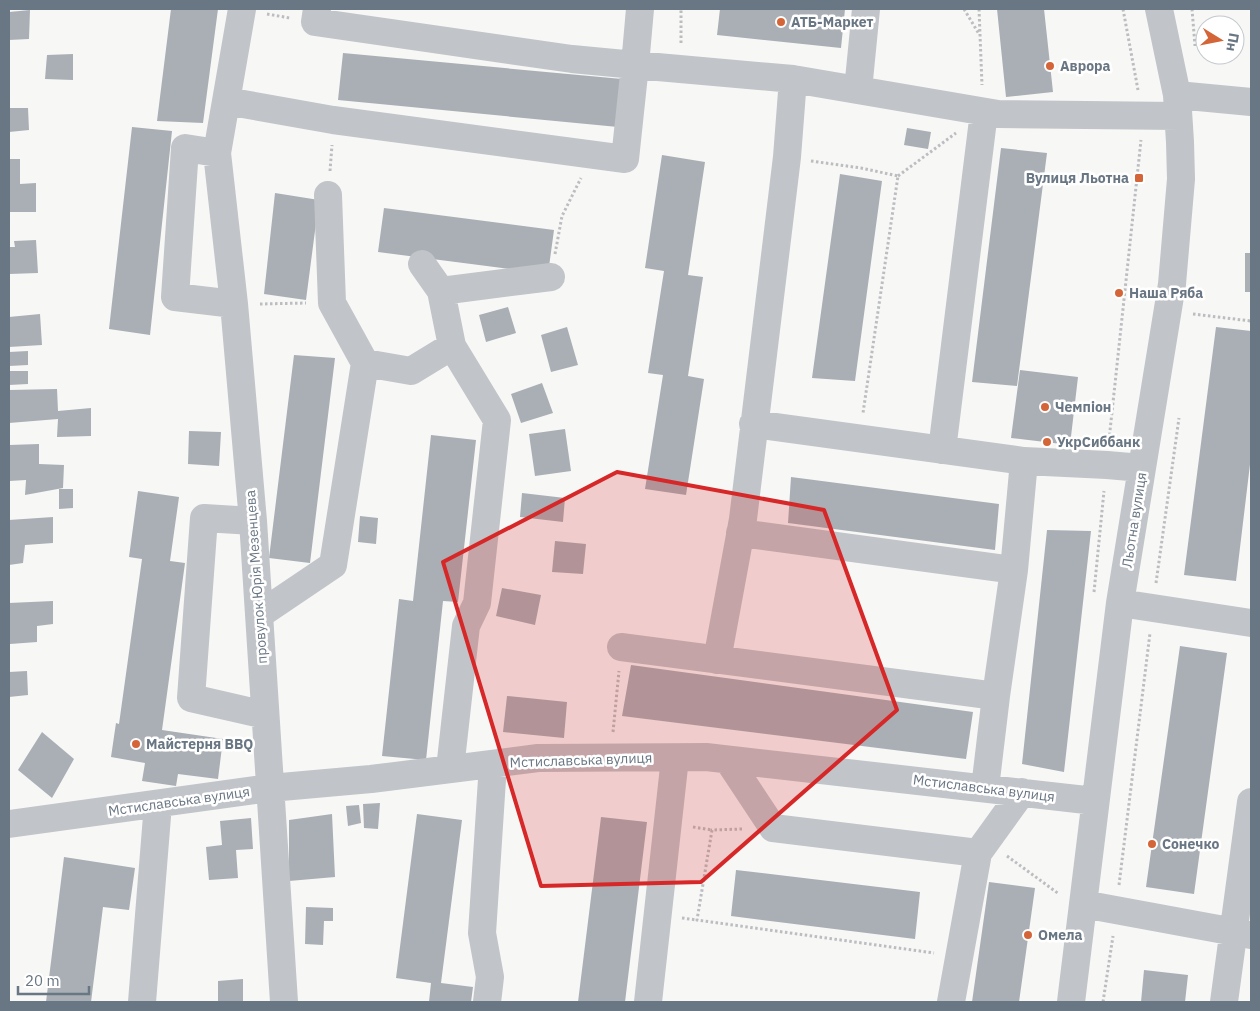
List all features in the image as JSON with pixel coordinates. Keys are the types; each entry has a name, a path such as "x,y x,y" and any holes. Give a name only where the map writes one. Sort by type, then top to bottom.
{"street":[{"name":"провулок Юрія Мезенцева","path":"242,9 217,153 234,304 253,521 284,1002"},
{"path":"226,101 333,120 625,159 640,9"},
{"path":"858,90 866,9"},
{"name":"Льотна вулиця","path":"1071,1002 1120,603 1172,284 1181,179 1177,105 1159,9"},
{"path":"316,16 572,58 793,79 998,114 1143,115 1177,105 1251,102"},
{"path":"717,660 743,519 786,157 793,79"},
{"path":"942,450 984,112"},
{"path":"217,153 185,148 174,297 234,304"},
{"path":"259,615 333,565 365,363 332,303 328,195"},
{"path":"422,264 441,291 452,346 496,420 477,603 466,626 450,769"},
{"path":"441,291 551,277"},
{"path":"365,363 411,371 452,346"},
{"path":"753,424 1024,461 1142,468"},
{"path":"985,788 1014,570 1024,461"},
{"path":"253,521 204,518 191,698 265,715"},
{"path":"740,533 1014,570"},
{"path":"1120,603 1251,623"},
{"path":"621,647 996,696"},
{"name":"Мстиславська вулиця","path":"9,824 270,788 371,779 538,758 706,757 1095,801"},
{"path":"648,1002 675,758"},
{"path":"728,760 773,828 982,847"},
{"path":"487,1002 490,977 482,933 493,764"},
{"path":"951,1002 982,847 1022,792"},
{"path":"1224,1002 1242,933 1251,802"},
{"path":"142,1002 158,804"},
{"path":"1083,904 1242,933"}],"path":[{"path":"242,9 316,16"},
{"path":"680,69 681,9"},
{"path":"964,9 980,37"},
{"path":"860,439 898,176 984,112 979,9"},
{"path":"1094,592 1143,115 1123,9"},
{"path":"328,195 333,120"},
{"path":"551,277 562,216 593,155"},
{"path":"821,162 898,176"},
{"path":"234,304 332,303"},
{"path":"1193,314 1251,321"},
{"path":"1103,1002 1180,411"},
{"path":"610,758 621,647"},
{"path":"773,828 712,830 697,920 960,956"},
{"path":"982,847 1061,895 1062,885"}],"highlighted area":[{"path":"617,472 824,510 897,710 701,882 541,886 443,562"}],"building":[{"path":"171,9 218,9 203,123 157,121"},
{"name":"АТБ-Маркет","path":"720,9 845,9 841,48 717,35"},
{"path":"997,9 1044,9 1053,92 1006,97"},
{"path":"30,10 29,39 9,40 9,12"},
{"path":"343,53 622,79 618,127 338,100"},
{"path":"73,54 73,80 45,79 47,55"},
{"path":"9,108 28,108 29,130 9,132"},
{"path":"132,127 172,131 150,335 109,329"},
{"path":"907,128 931,132 928,149 904,145"},
{"path":"1001,148 1047,153 1017,386 972,382"},
{"path":"662,155 705,162 688,275 703,277 688,376 704,379 686,495 645,489 663,375 648,373 664,271 645,268"},
{"path":"9,159 20,159 20,184 36,183 36,212 9,212"},
{"path":"840,174 882,181 855,381 812,378"},
{"path":"275,193 319,200 306,300 264,294"},
{"path":"384,208 554,230 548,274 378,252"},
{"path":"36,240 38,273 9,274 9,247 15,247 14,241"},
{"path":"1245,253 1251,253 1251,292 1245,292"},
{"path":"508,307 516,333 486,342 479,315"},
{"path":"40,314 42,345 9,347 9,317"},
{"path":"567,327 578,365 551,372 541,335"},
{"path":"1216,327 1251,331 1251,456 1236,581 1184,575"},
{"path":"28,351 28,365 9,366 9,352"},
{"path":"294,355 335,358 310,563 269,558"},
{"name":"Чемпіон","path":"1020,370 1078,377 1070,445 1011,438"},
{"path":"9,371 28,371 28,384 9,385"},
{"path":"542,383 553,413 521,423 511,394"},
{"path":"57,389 58,411 91,408 91,436 57,437 58,419 9,423 9,390"},
{"path":"565,429 571,471 535,476 529,434"},
{"path":"189,431 221,432 219,466 188,464"},
{"path":"431,435 476,440 458,602 443,601 426,760 382,756 399,599 413,601"},
{"path":"39,444 39,464 64,465 63,488 25,495 26,480 9,481 9,445"},
{"path":"791,477 999,504 995,550 788,523"},
{"path":"59,489 73,489 73,508 59,509"},
{"path":"138,491 179,497 170,561 185,563 162,730 223,739 218,779 178,774 176,786 142,781 145,763 111,757 116,723 119,724 142,559 129,557"},
{"path":"522,493 565,498 563,522 520,517"},
{"path":"360,516 378,518 376,544 358,542"},
{"path":"53,517 53,543 25,545 23,563 9,565 9,520"},
{"path":"1047,530 1091,531 1064,772 1022,764"},
{"path":"555,541 586,544 583,574 552,572"},
{"path":"502,588 541,595 535,625 496,616"},
{"path":"53,601 53,624 37,626 37,642 10,644 9,603"},
{"path":"1180,646 1227,653 1194,894 1146,887"},
{"path":"631,665 973,712 966,759 622,716"},
{"path":"27,671 28,695 9,697 9,672"},
{"path":"507,696 567,702 564,738 503,732"},
{"path":"42,732 74,759 52,798 18,770"},
{"path":"380,803 378,829 364,828 363,804"},
{"path":"359,805 361,823 348,826 346,806"},
{"path":"332,814 335,877 289,881 289,820"},
{"path":"417,814 462,820 441,983 473,987 471,1002 429,1002 431,983 396,978"},
{"path":"601,817 647,822 625,1002 578,1002"},
{"path":"251,818 253,849 236,850 238,878 209,880 206,847 222,845 220,821"},
{"path":"64,857 135,868 129,910 103,907 91,1002 46,1002"},
{"path":"736,870 920,892 915,939 731,916"},
{"path":"989,882 1035,888 1019,1002 972,1002"},
{"path":"306,907 333,908 333,921 324,921 323,945 305,944"},
{"path":"1144,970 1188,975 1185,1002 1141,1002"},
{"path":"243,979 243,1002 218,1002 218,981"}],"place":[{"name":"АТБ-Маркет","path":"781,22"},
{"name":"Аврора","path":"1050,66"},
{"name":"Вулиця Льотна","path":"1139,178"},
{"name":"Наша Ряба","path":"1119,293"},
{"name":"Чемпіон","path":"1045,407"},
{"name":"УкрСиббанк","path":"1047,442"},
{"name":"Майстерня BBQ","path":"136,744"},
{"name":"Сонечко","path":"1152,844"},
{"name":"Омела","path":"1028,935"}]}
